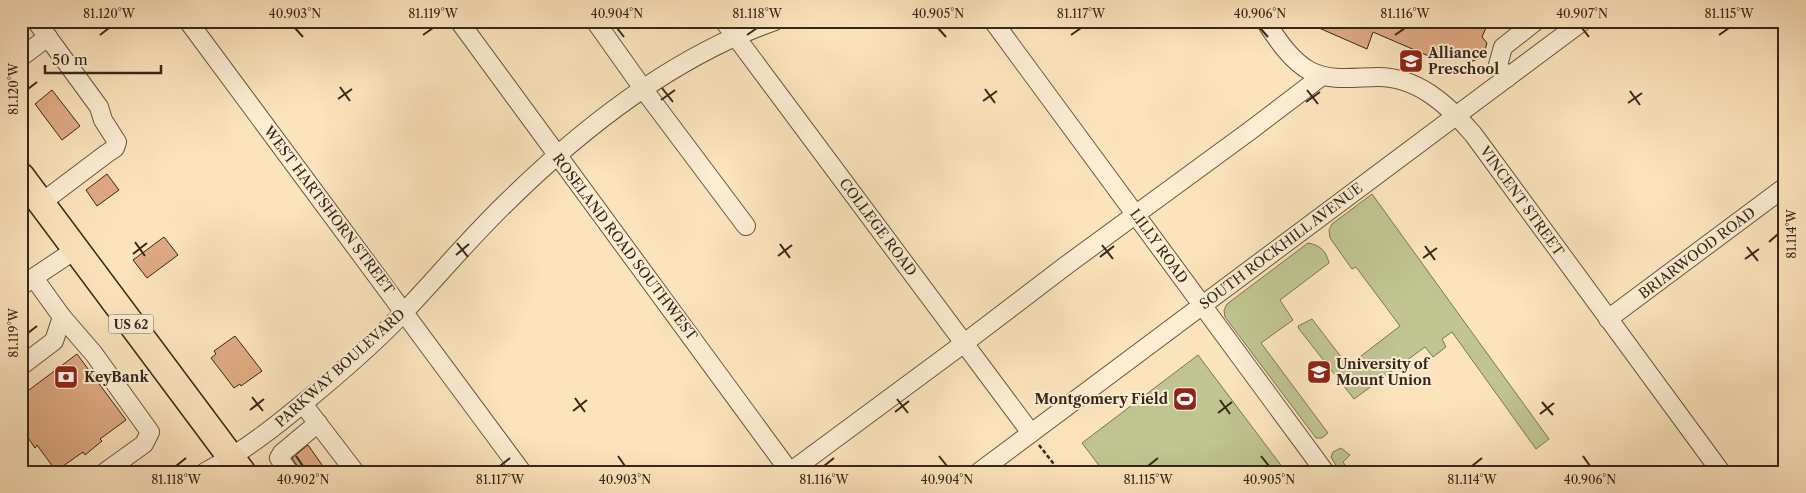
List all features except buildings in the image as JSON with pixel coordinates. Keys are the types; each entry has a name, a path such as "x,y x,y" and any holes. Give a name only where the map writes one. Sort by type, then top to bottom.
{"highway":[{"name":"US 62","path":"21,176 236,465"}],"street":[{"path":"36,21 99,107 102,120 117,142 115,148 41,203"},
{"name":"WEST HARTSHORN STREET","path":"188,21 522,472"},
{"name":"ROSELAND ROAD SOUTHWEST","path":"459,21 790,472"},
{"path":"595,21 746,226"},
{"name":"COLLEGE ROAD","path":"724,21 1031,433"},
{"name":"PARKWAY BOULEVARD","path":"205,472 236,465 255,442 303,404 376,340 504,205 557,155 609,114 697,56 736,37 776,21"},
{"name":"LILLY ROAD","path":"993,21 1325,472"},
{"name":"VINCENT STREET","path":"1265,21 1295,60 1305,68 1322,76 1344,79 1378,77 1402,80 1425,90 1457,115 1473,134 1720,472"},
{"path":"1507,78 1498,65 1503,46 1536,21"},
{"name":"SOUTH ROCKHILL AVENUE","path":"979,472 1581,22"},
{"path":"21,57 48,37"},
{"path":"790,472 1322,76"},
{"name":"BRIARWOOD ROAD","path":"1608,319 1785,187"},
{"path":"76,250 28,282 94,354 150,432 144,444 105,472"},
{"path":"21,366 54,341 62,317"},
{"path":"303,404 355,472"},
{"path":"289,472 279,458 282,453 318,423"}],"path":[{"path":"1031,433 1060,472"}],"green space":[{"path":"1372,194 1549,439 1536,449 1452,332 1442,339 1446,347 1433,357 1425,347 1354,399 1299,329 1298,326 1312,319 1348,366 1400,326 1356,267 1352,269 1330,238 1329,230 1332,224"},
{"path":"1308,243 1322,249 1329,263 1280,300 1293,320 1261,343 1328,433 1322,438 1316,438 1225,317 1224,310 1227,304"},
{"name":"Montgomery Field","path":"1198,355 1286,472 1104,472 1082,443"},
{"path":"1341,448 1350,455 1343,462 1349,471 1340,472 1331,457 1333,452"}],"place":[{"name":"Alliance Preschool","path":"1411,61"},
{"name":"University of Mount Union","path":"1319,372"},
{"name":"KeyBank","path":"66,377"},
{"name":"Montgomery Field","path":"1185,399"}]}
